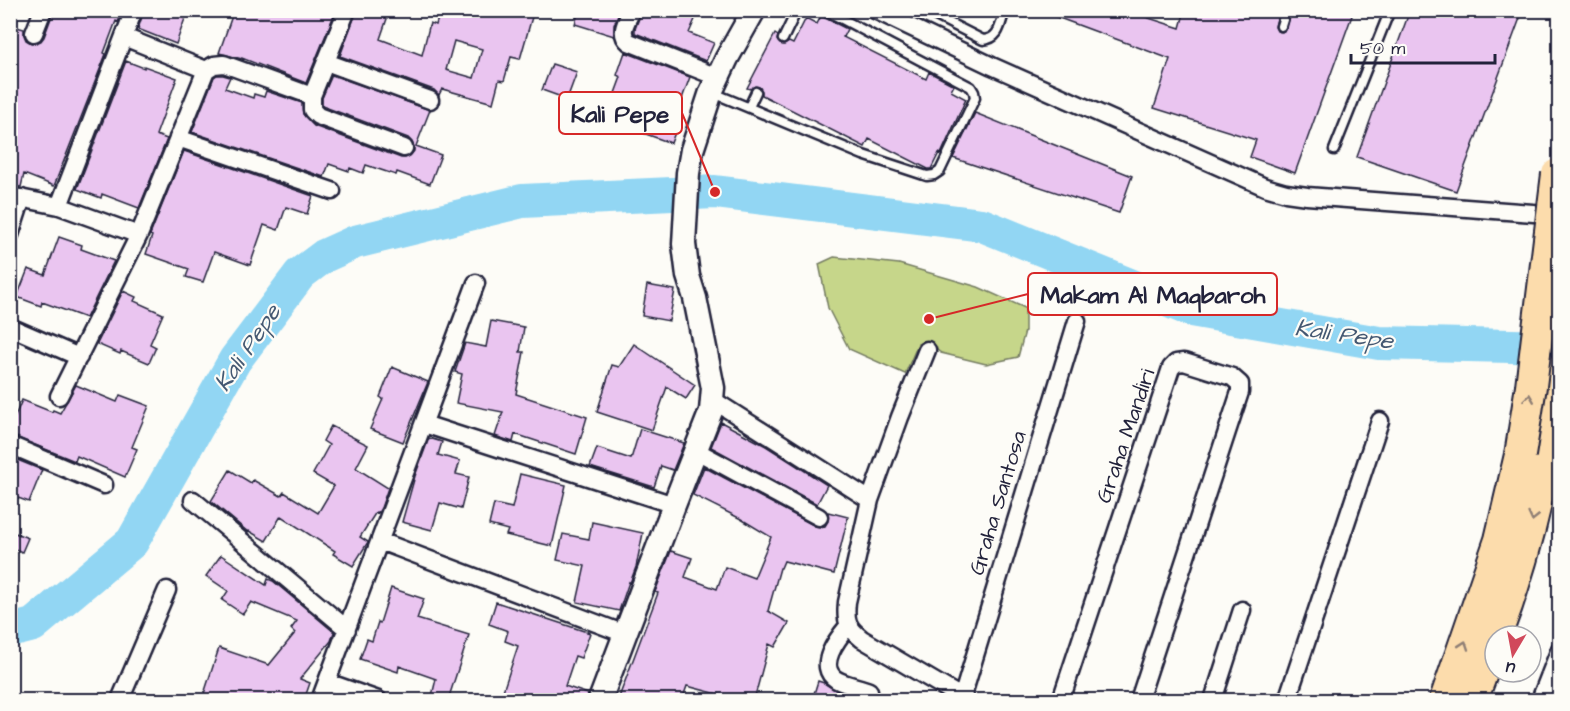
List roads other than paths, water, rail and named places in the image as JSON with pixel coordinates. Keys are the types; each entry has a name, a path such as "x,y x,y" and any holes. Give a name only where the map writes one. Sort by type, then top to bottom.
{"highway":[{"path":"1501,624 1518,576 1530,530 1533,458 1531,386 1558,167"},
{"path":"1444,700 1500,540 1533,458 1560,366"},
{"path":"1472,700 1483,672"}],"street":[{"path":"34,33 43,10"},
{"path":"58,206 134,10"},
{"path":"346,10 312,96 312,110 318,116 404,148"},
{"path":"632,10 623,33 629,42 714,84"},
{"path":"600,700 711,411 713,388 695,298 688,276 684,244 688,173 692,150 714,84 754,10"},
{"path":"875,10 992,66 1275,190 1307,196 1560,215"},
{"path":"124,37 206,70"},
{"path":"326,62 430,100"},
{"path":"59,396 139,235 206,70 214,65 224,64 312,96"},
{"path":"178,138 332,191"},
{"path":"10,235 16,197 58,206 139,235"},
{"path":"320,700 476,283"},
{"name":"Graha Santosa","path":"964,699 1077,321"},
{"path":"10,327 79,357"},
{"path":"927,350 870,500 846,614 848,626 862,639 964,699"},
{"name":"Graha Mandiri","path":"1061,700 1172,368 1176,363 1184,362 1232,378 1240,384 1240,392 1139,700"},
{"path":"713,400 870,500"},
{"path":"1287,700 1380,421"},
{"path":"424,424 674,505"},
{"path":"10,445 104,484"},
{"path":"695,450 819,517"},
{"path":"193,500 347,629"},
{"path":"380,541 625,634"},
{"path":"120,700 167,590"},
{"path":"1213,700 1242,610"},
{"path":"848,626 830,653 829,673 836,680 869,691"},
{"path":"1540,700 1560,649"},
{"path":"327,682 378,700"}],"lane":[{"path":"783,39 798,10"},
{"path":"714,84 748,107 874,159 927,176 940,171 975,98 971,87 825,10"},
{"path":"924,10 983,40 996,35 1005,10"},
{"path":"1281,26 1286,10"},
{"path":"1334,150 1390,10"},
{"path":"748,107 756,92"}],"waterway":[{"name":"Kali Pepe","path":"10,631 33,625 132,542 235,360 300,274 324,256 355,242 522,201 715,192 982,225 1191,310 1379,343 1560,347"}],"place":[{"name":"Kali Pepe","path":"715,192"},
{"name":"Makam Al Maqbaroh","path":"929,319"}]}
